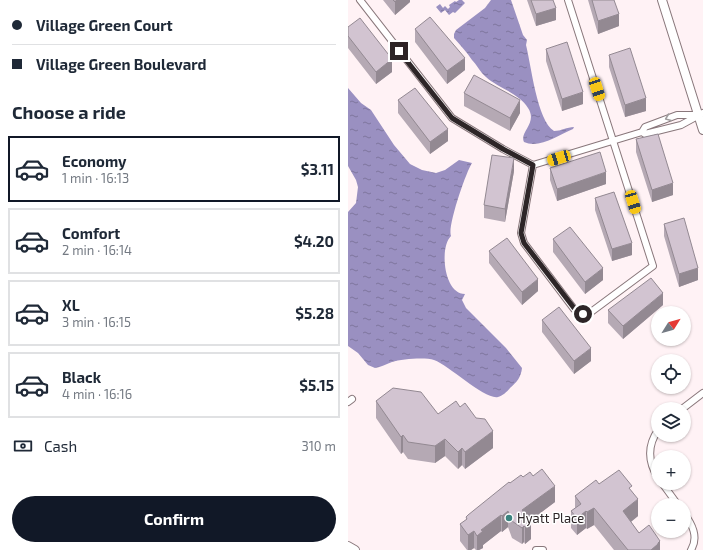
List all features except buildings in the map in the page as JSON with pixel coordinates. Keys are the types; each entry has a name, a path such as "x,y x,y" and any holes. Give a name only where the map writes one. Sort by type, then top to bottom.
{"main road":[{"path":"662,0 701,114 703,130"},
{"path":"348,546 355,550"}],"street":[{"path":"360,0 452,118 503,149 533,165 642,132 646,134 679,125 701,114"},
{"path":"533,165 521,233 524,243 574,309 587,315 653,266 568,0"},
{"path":"642,132 645,127 677,115 701,114"},
{"path":"691,402 703,393"},
{"path":"651,442 649,456 651,464"},
{"path":"691,524 694,532 694,543 691,550"},
{"path":"536,550 543,550"}],"water":[{"path":"462,0 465,3 455,13 453,12 449,15 445,10 441,13 436,7 440,4 443,8 445,6 448,9 450,7 449,5"},
{"path":"491,0 511,0 523,35 527,40 526,45 539,104 548,125 554,131 574,127 573,129 542,143 530,144 524,142 523,138 531,118 528,108 514,94 491,81 484,75 454,38 456,30 485,8"},
{"path":"348,88 361,103 371,110 394,145 410,164 422,170 436,173 445,170 459,160 472,163 454,211 451,236 447,242 445,250 446,270 452,287 458,292 465,294 462,300 466,308 506,348 522,368 520,377 517,381 501,396 492,397 476,388 441,363 434,360 402,360 375,368 368,365 358,353 348,346 348,212 356,203 358,187 356,180 348,166"}],"place":[{"name":"Hyatt Place","path":"509,518"}],"route":[{"path":"399,51 448,114 459,124 533,165 521,233 522,238 528,249 574,308 583,314"}]}
